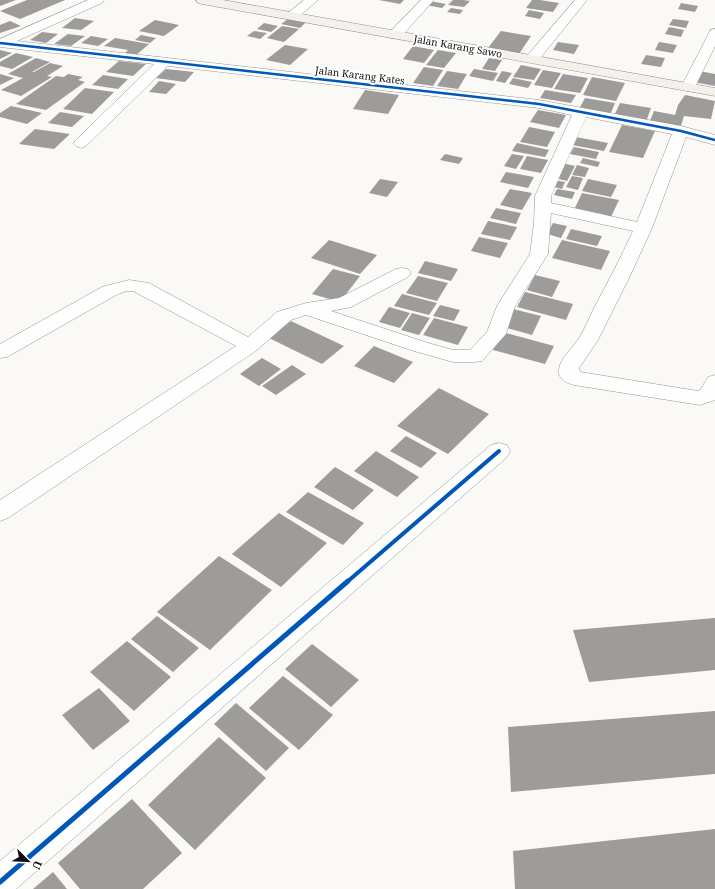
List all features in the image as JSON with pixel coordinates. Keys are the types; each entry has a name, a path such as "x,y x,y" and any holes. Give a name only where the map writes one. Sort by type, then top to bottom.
{"street":[{"path":"0,43 98,0"},
{"name":"Jalan Karang Sawo","path":"202,0 715,92"},
{"path":"292,16 312,0"},
{"path":"395,34 428,0"},
{"path":"532,59 581,0"},
{"path":"688,87 710,52 715,33"},
{"name":"Jalan Karang Kates","path":"0,43 539,104 680,131 715,140"},
{"path":"81,142 165,61"},
{"path":"306,309 453,356 476,356 496,334 506,306 539,254 543,223 543,196 581,112"},
{"path":"680,131 643,228 620,278 588,340 572,360 569,368 569,374 574,378 700,398 709,394 715,382"},
{"path":"544,206 643,228"},
{"path":"0,512 250,346 284,316 306,309 344,303 402,273"},
{"path":"0,352 109,291 124,285 142,287 250,346"},
{"path":"0,882 500,451"}],"building":[{"path":"0,0 16,0 0,6"},
{"path":"27,0 65,0 20,19 0,11"},
{"path":"379,0 404,0 400,4"},
{"path":"453,0 470,1 464,7 448,5"},
{"path":"532,0 559,3 553,12 526,8"},
{"path":"430,1 446,4 442,8 426,5"},
{"path":"681,3 698,6 695,12 678,9"},
{"path":"451,8 463,10 460,14 447,12"},
{"path":"529,10 544,13 540,19 525,16"},
{"path":"75,18 94,21 81,30 62,28"},
{"path":"288,19 306,22 300,28 281,24"},
{"path":"673,19 689,21 686,28 669,25"},
{"path":"155,20 179,25 164,36 139,31"},
{"path":"10,21 21,26 0,33 0,25"},
{"path":"264,23 278,26 271,32 257,29"},
{"path":"282,26 299,29 284,42 267,38"},
{"path":"669,27 684,30 681,37 665,34"},
{"path":"254,31 267,33 260,39 247,36"},
{"path":"501,31 531,36 519,54 488,48"},
{"path":"42,32 58,34 46,43 30,40"},
{"path":"68,34 85,36 71,46 54,44"},
{"path":"141,35 156,38 150,43 135,40"},
{"path":"91,36 108,39 98,46 81,43"},
{"path":"115,38 149,44 135,56 124,54 128,50 104,46"},
{"path":"558,42 579,45 574,54 553,50"},
{"path":"659,42 677,45 673,53 655,50"},
{"path":"285,45 308,49 290,65 266,60"},
{"path":"413,46 434,50 424,63 403,59"},
{"path":"0,50 12,53 0,59"},
{"path":"438,50 456,53 444,68 426,65"},
{"path":"16,53 33,57 12,69 0,66 0,62"},
{"path":"646,55 665,58 661,67 641,64"},
{"path":"36,58 50,62 32,72 50,63 63,66 47,76 52,77 21,96 1,90 23,78 8,74"},
{"path":"489,58 502,60 495,71 482,69"},
{"path":"119,61 146,64 133,76 106,72"},
{"path":"521,65 541,69 534,80 513,77"},
{"path":"424,67 443,70 433,86 413,83"},
{"path":"166,69 194,72 185,82 156,78"},
{"path":"474,69 498,73 493,81 469,76"},
{"path":"543,70 561,73 552,88 534,85"},
{"path":"447,71 467,74 458,89 437,86"},
{"path":"502,71 512,73 505,83 496,81"},
{"path":"699,71 715,74 715,86 693,82"},
{"path":"0,74 14,78 0,85"},
{"path":"68,74 83,77 78,80 85,82 46,110 16,104 56,76 64,77"},
{"path":"563,74 588,78 580,93 554,89"},
{"path":"103,75 128,79 118,89 92,85"},
{"path":"592,77 625,83 616,101 583,95"},
{"path":"513,78 532,82 528,88 509,84"},
{"path":"159,81 176,84 166,94 149,92"},
{"path":"85,88 114,92 92,114 63,109"},
{"path":"365,90 399,95 388,114 353,109"},
{"path":"545,90 576,95 571,103 540,98"},
{"path":"685,95 715,101 711,119 684,116 680,129 649,123 654,111 675,115 678,105"},
{"path":"585,98 615,103 610,115 579,109"},
{"path":"620,103 651,108 646,122 614,116"},
{"path":"11,106 42,113 27,124 0,117 0,113"},
{"path":"538,110 566,115 559,128 530,122"},
{"path":"60,112 84,116 72,127 48,123"},
{"path":"622,125 655,131 643,158 609,152"},
{"path":"529,127 555,132 547,147 520,142"},
{"path":"35,129 70,134 54,149 19,144"},
{"path":"576,137 608,143 604,151 572,145"},
{"path":"517,143 549,150 545,157 512,151"},
{"path":"574,147 599,152 596,159 570,154"},
{"path":"445,154 463,158 459,164 440,160"},
{"path":"512,154 524,156 516,169 504,166"},
{"path":"527,156 548,160 541,173 520,169"},
{"path":"583,158 600,162 598,167 580,163"},
{"path":"562,163 575,166 567,181 555,178"},
{"path":"577,165 589,168 585,177 572,175"},
{"path":"506,172 534,177 528,188 500,182"},
{"path":"572,176 583,178 578,190 566,187"},
{"path":"380,179 398,182 387,197 369,193"},
{"path":"588,179 617,185 611,197 582,191"},
{"path":"553,180 565,182 562,189 550,186"},
{"path":"510,189 532,193 522,210 500,205"},
{"path":"557,189 575,192 572,199 554,195"},
{"path":"582,193 619,200 611,217 574,210"},
{"path":"496,208 521,213 516,224 490,218"},
{"path":"488,221 517,227 510,240 481,234"},
{"path":"553,223 567,226 561,238 547,234"},
{"path":"571,229 602,236 597,246 566,239"},
{"path":"479,237 508,243 500,258 471,251"},
{"path":"329,240 377,255 360,274 311,258"},
{"path":"562,240 610,251 601,270 552,258"},
{"path":"425,261 458,269 451,281 418,273"},
{"path":"333,269 360,276 340,302 312,294"},
{"path":"535,275 560,281 552,297 527,290"},
{"path":"418,276 448,283 437,301 406,293"},
{"path":"525,292 573,304 566,320 517,307"},
{"path":"402,294 437,303 429,315 394,306"},
{"path":"440,305 460,310 454,321 433,316"},
{"path":"389,307 410,313 400,328 379,322"},
{"path":"513,309 541,316 532,335 504,327"},
{"path":"412,313 430,318 419,335 401,330"},
{"path":"434,318 468,327 458,345 423,335"},
{"path":"291,321 344,346 322,364 269,338"},
{"path":"502,332 554,346 545,364 493,350"},
{"path":"374,346 413,362 394,383 354,366"},
{"path":"262,358 281,369 259,386 240,374"},
{"path":"292,365 306,374 276,395 262,386"},
{"path":"439,388 489,414 448,454 397,426"},
{"path":"406,436 437,453 421,468 390,451"},
{"path":"376,451 419,477 397,497 354,471"},
{"path":"335,467 374,490 353,510 314,487"},
{"path":"308,492 364,523 343,545 286,512"},
{"path":"279,513 327,543 281,587 232,554"},
{"path":"219,556 272,590 210,650 157,612"},
{"path":"157,616 199,648 173,672 131,639"},
{"path":"715,618 715,670 589,682 573,630"},
{"path":"127,641 171,677 134,711 90,672"},
{"path":"312,644 359,680 331,707 285,669"},
{"path":"283,676 333,715 299,750 249,708"},
{"path":"99,688 130,721 93,750 62,715"},
{"path":"236,703 289,748 266,771 214,724"},
{"path":"715,711 715,774 511,792 508,727"},
{"path":"219,737 266,778 195,850 148,805"},
{"path":"132,799 182,853 143,889 80,889 58,863"},
{"path":"715,829 715,889 515,889 513,851"},
{"path":"53,872 67,889 33,889"}],"cycle path":[{"path":"0,43 539,104 681,131 715,140"},
{"path":"0,882 499,451"}]}
